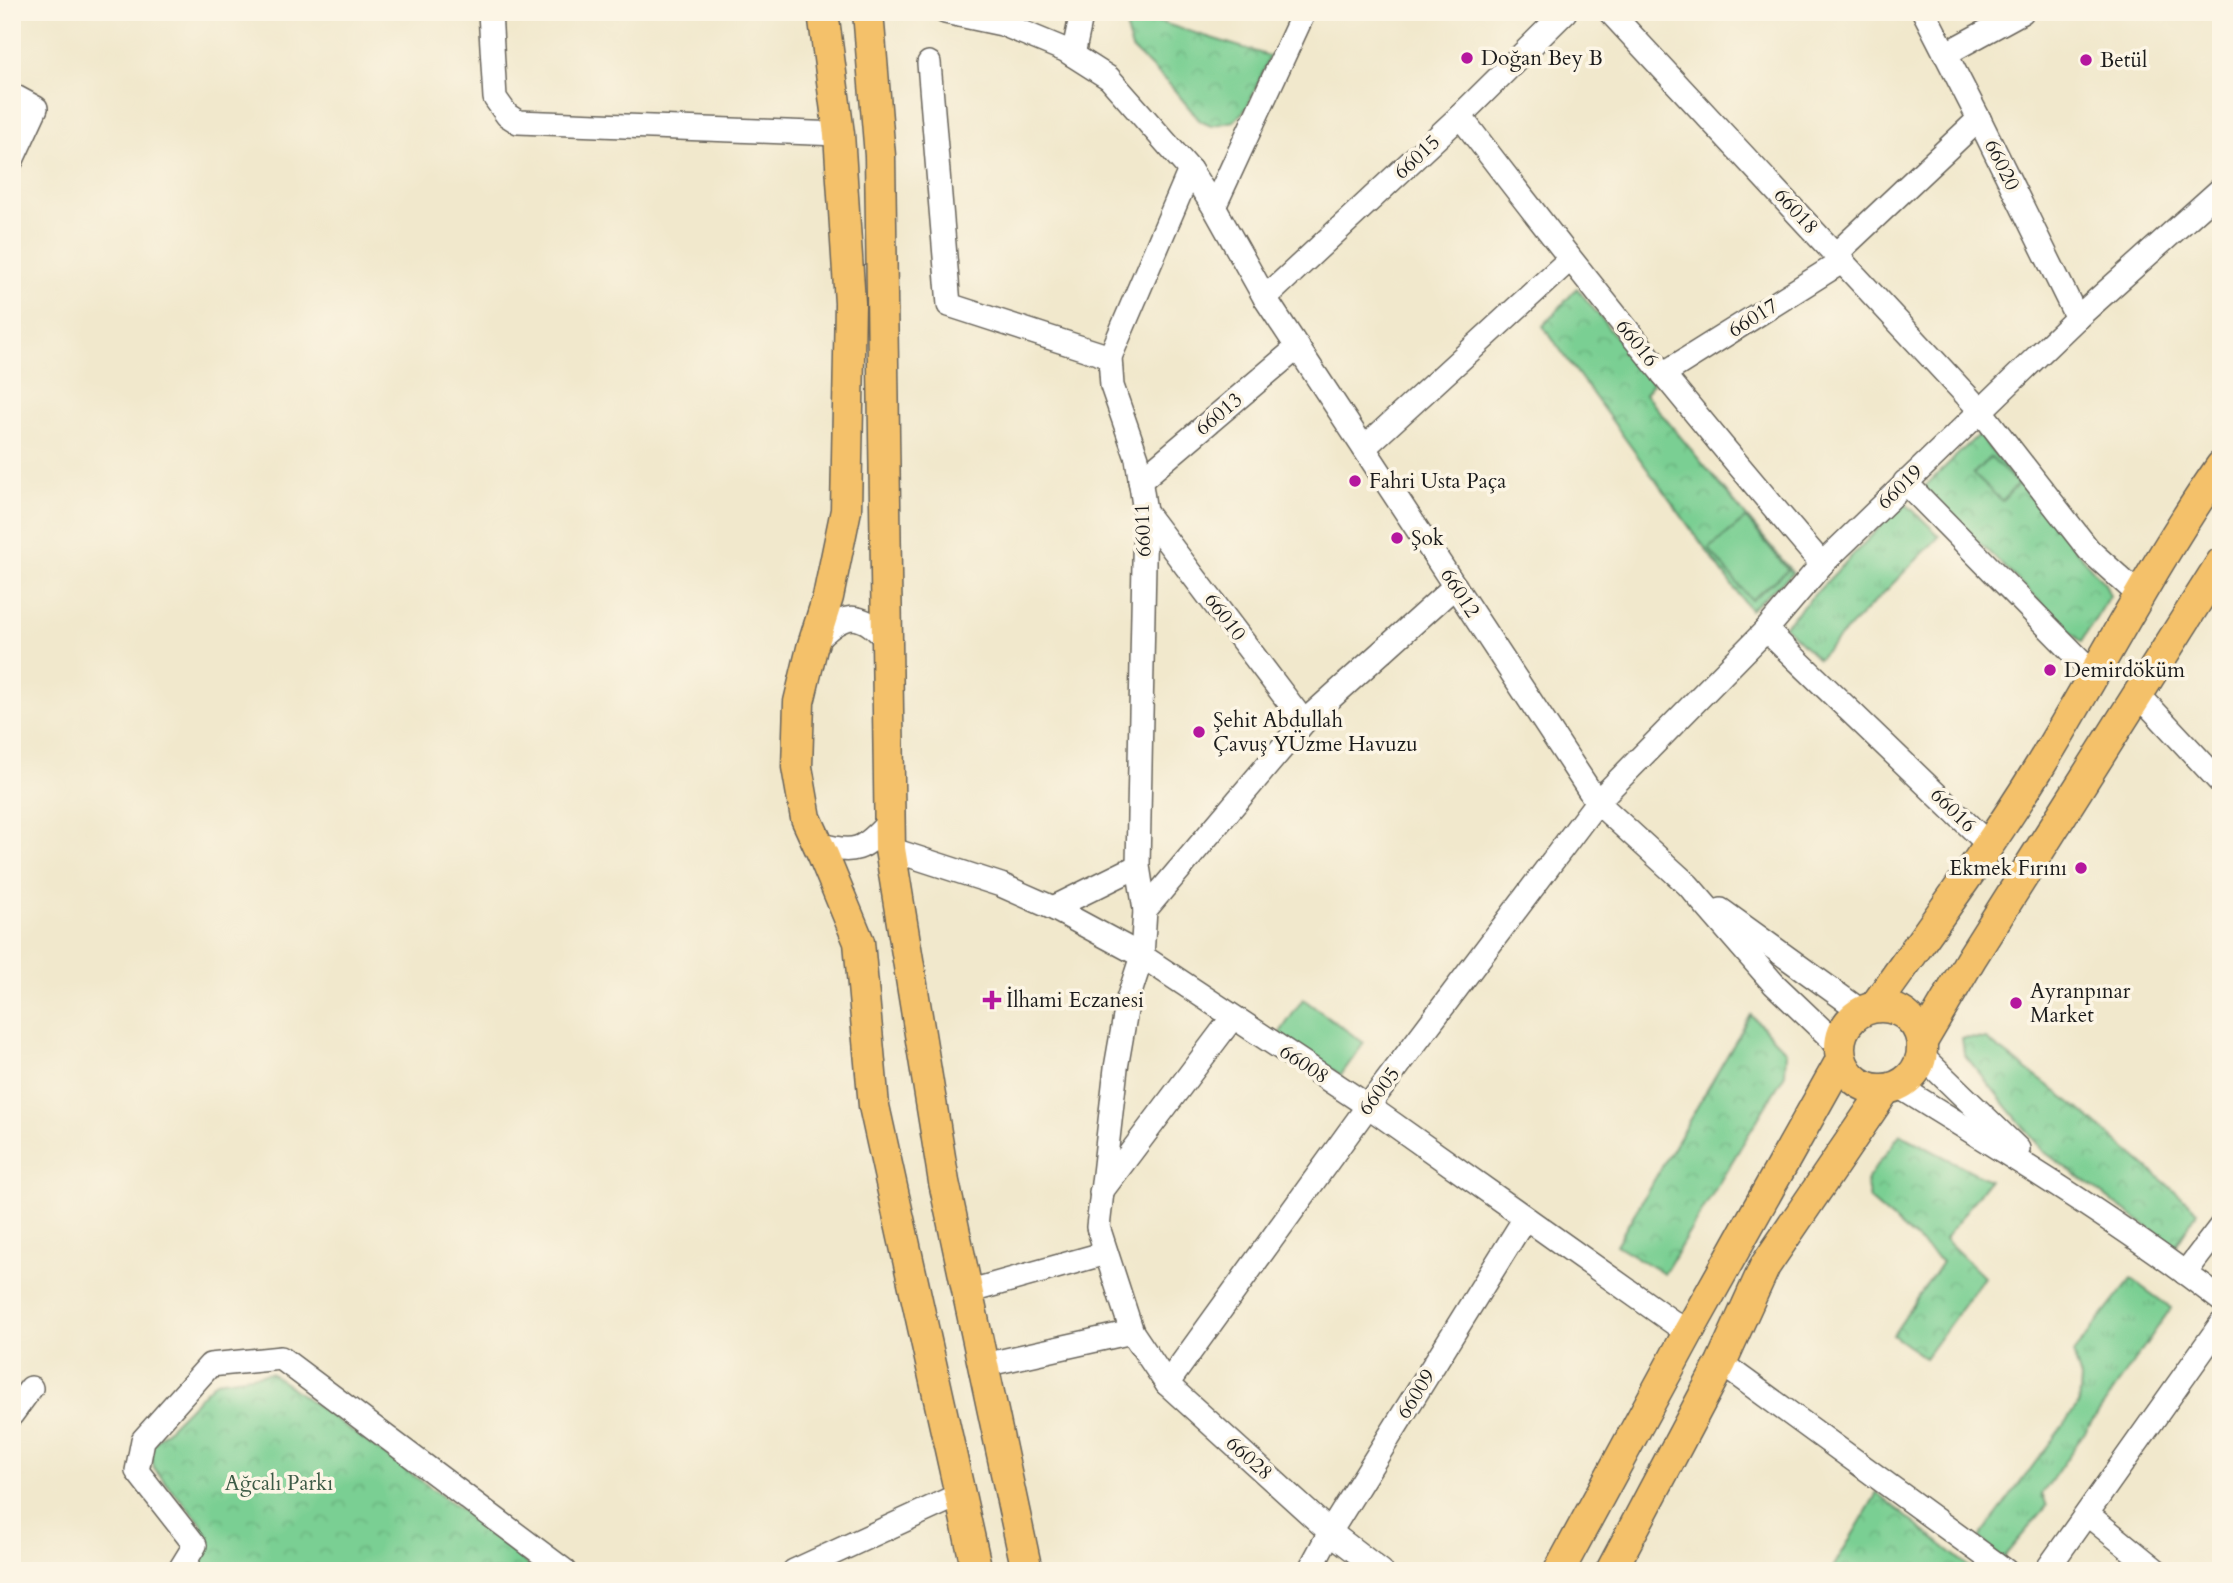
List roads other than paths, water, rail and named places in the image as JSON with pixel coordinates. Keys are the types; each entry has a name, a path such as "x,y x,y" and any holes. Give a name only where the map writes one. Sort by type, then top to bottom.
{"main road":[{"path":"823,12 839,134 850,303 846,510 828,597 799,702 797,767 806,818 859,943 874,1106 977,1571"},
{"path":"868,12 880,156 890,836 944,1182 1027,1571"},
{"path":"1559,1571 1840,1053 1842,1032 1850,1020 1868,1009 1989,845 2040,766 2186,516 2221,466"},
{"path":"1611,1571 1721,1363 1765,1266 1892,1088 1909,1079 1917,1068 1922,1049 1972,957 2221,563"},
{"path":"1868,1009 1888,1007 1901,1011 1919,1030 1922,1049"},
{"path":"1840,1053 1847,1073 1858,1083 1871,1088 1892,1088"}],"street":[{"path":"490,12 495,98 507,115 518,122 839,134"},
{"name":"66012","path":"945,12 1002,24 1073,55 1109,78 1190,170 1265,298 1597,802 1688,886 1774,985 1840,1053"},
{"path":"1073,55 1082,12"},
{"path":"1214,207 1304,12"},
{"name":"66015","path":"1265,298 1460,116 1565,12"},
{"name":"66018","path":"1610,12 1980,410 2090,550 2140,596"},
{"name":"66020","path":"1924,12 2077,318"},
{"path":"1945,54 2022,12"},
{"path":"929,63 949,305 1110,358 1190,170"},
{"path":"12,95 36,108 12,160"},
{"name":"66016","path":"1460,116 1569,260 1822,564"},
{"name":"66017","path":"1663,374 1839,258 1979,119"},
{"name":"66019","path":"1597,802 1766,630 1822,564 1905,482 2077,318 2221,190"},
{"path":"1364,448 1569,260"},
{"name":"66013","path":"1140,481 1298,347"},
{"name":"66011","path":"1101,1192 1116,1068 1129,999 1142,956 1145,910 1138,866 1145,512 1137,457 1112,386 1110,358"},
{"path":"1905,482 2094,674"},
{"name":"66010","path":"1145,512 1304,722"},
{"path":"1145,910 1304,722 1455,586"},
{"path":"813,644 838,621 850,619 864,620 874,626 887,641"},
{"name":"66016","path":"1766,630 1989,845"},
{"path":"2138,694 2221,783"},
{"name":"66005","path":"1167,1384 1368,1106 1597,802"},
{"path":"818,844 837,849 853,849 890,836"},
{"name":"66008","path":"890,836 1054,908 1142,956 1368,1106 1688,1333"},
{"path":"1054,908 1138,866"},
{"name":"66012","path":"1688,886 1868,1009"},
{"path":"1101,1192 1233,1017"},
{"path":"1922,1049 2051,1180"},
{"path":"1892,1088 2051,1180 2221,1300"},
{"name":"66028","path":"1101,1192 1098,1227 1132,1332 1167,1384 1330,1532 1381,1571"},
{"name":"66009","path":"1308,1571 1525,1218"},
{"path":"2185,1273 2221,1226"},
{"path":"967,1292 1106,1253"},
{"path":"2046,1571 2221,1324"},
{"path":"984,1365 1132,1332"},
{"path":"178,1571 195,1545 137,1472 143,1440 211,1365 281,1358 565,1571"},
{"path":"1721,1363 2006,1571"},
{"path":"12,1414 31,1388"},
{"path":"794,1571 961,1494"},
{"path":"2088,1514 2157,1571"}],"place":[{"name":"Doğan Bey B","path":"1467,58"},
{"name":"Betül","path":"2086,60"},
{"name":"Fahri Usta Paça","path":"1355,481"},
{"name":"Şok","path":"1397,538"},
{"name":"Demirdöküm","path":"2050,670"},
{"name":"Şehit Abdullah Çavuş YÜzme Havuzu","path":"1199,732"},
{"name":"Ekmek Fırını","path":"2081,868"},
{"name":"İlhami Eczanesi","path":"992,1000"},
{"name":"Ayranpınar Market","path":"2016,1003"}],"park label":[{"name":"Ağcalı Parkı","path":"279,1483"}]}
